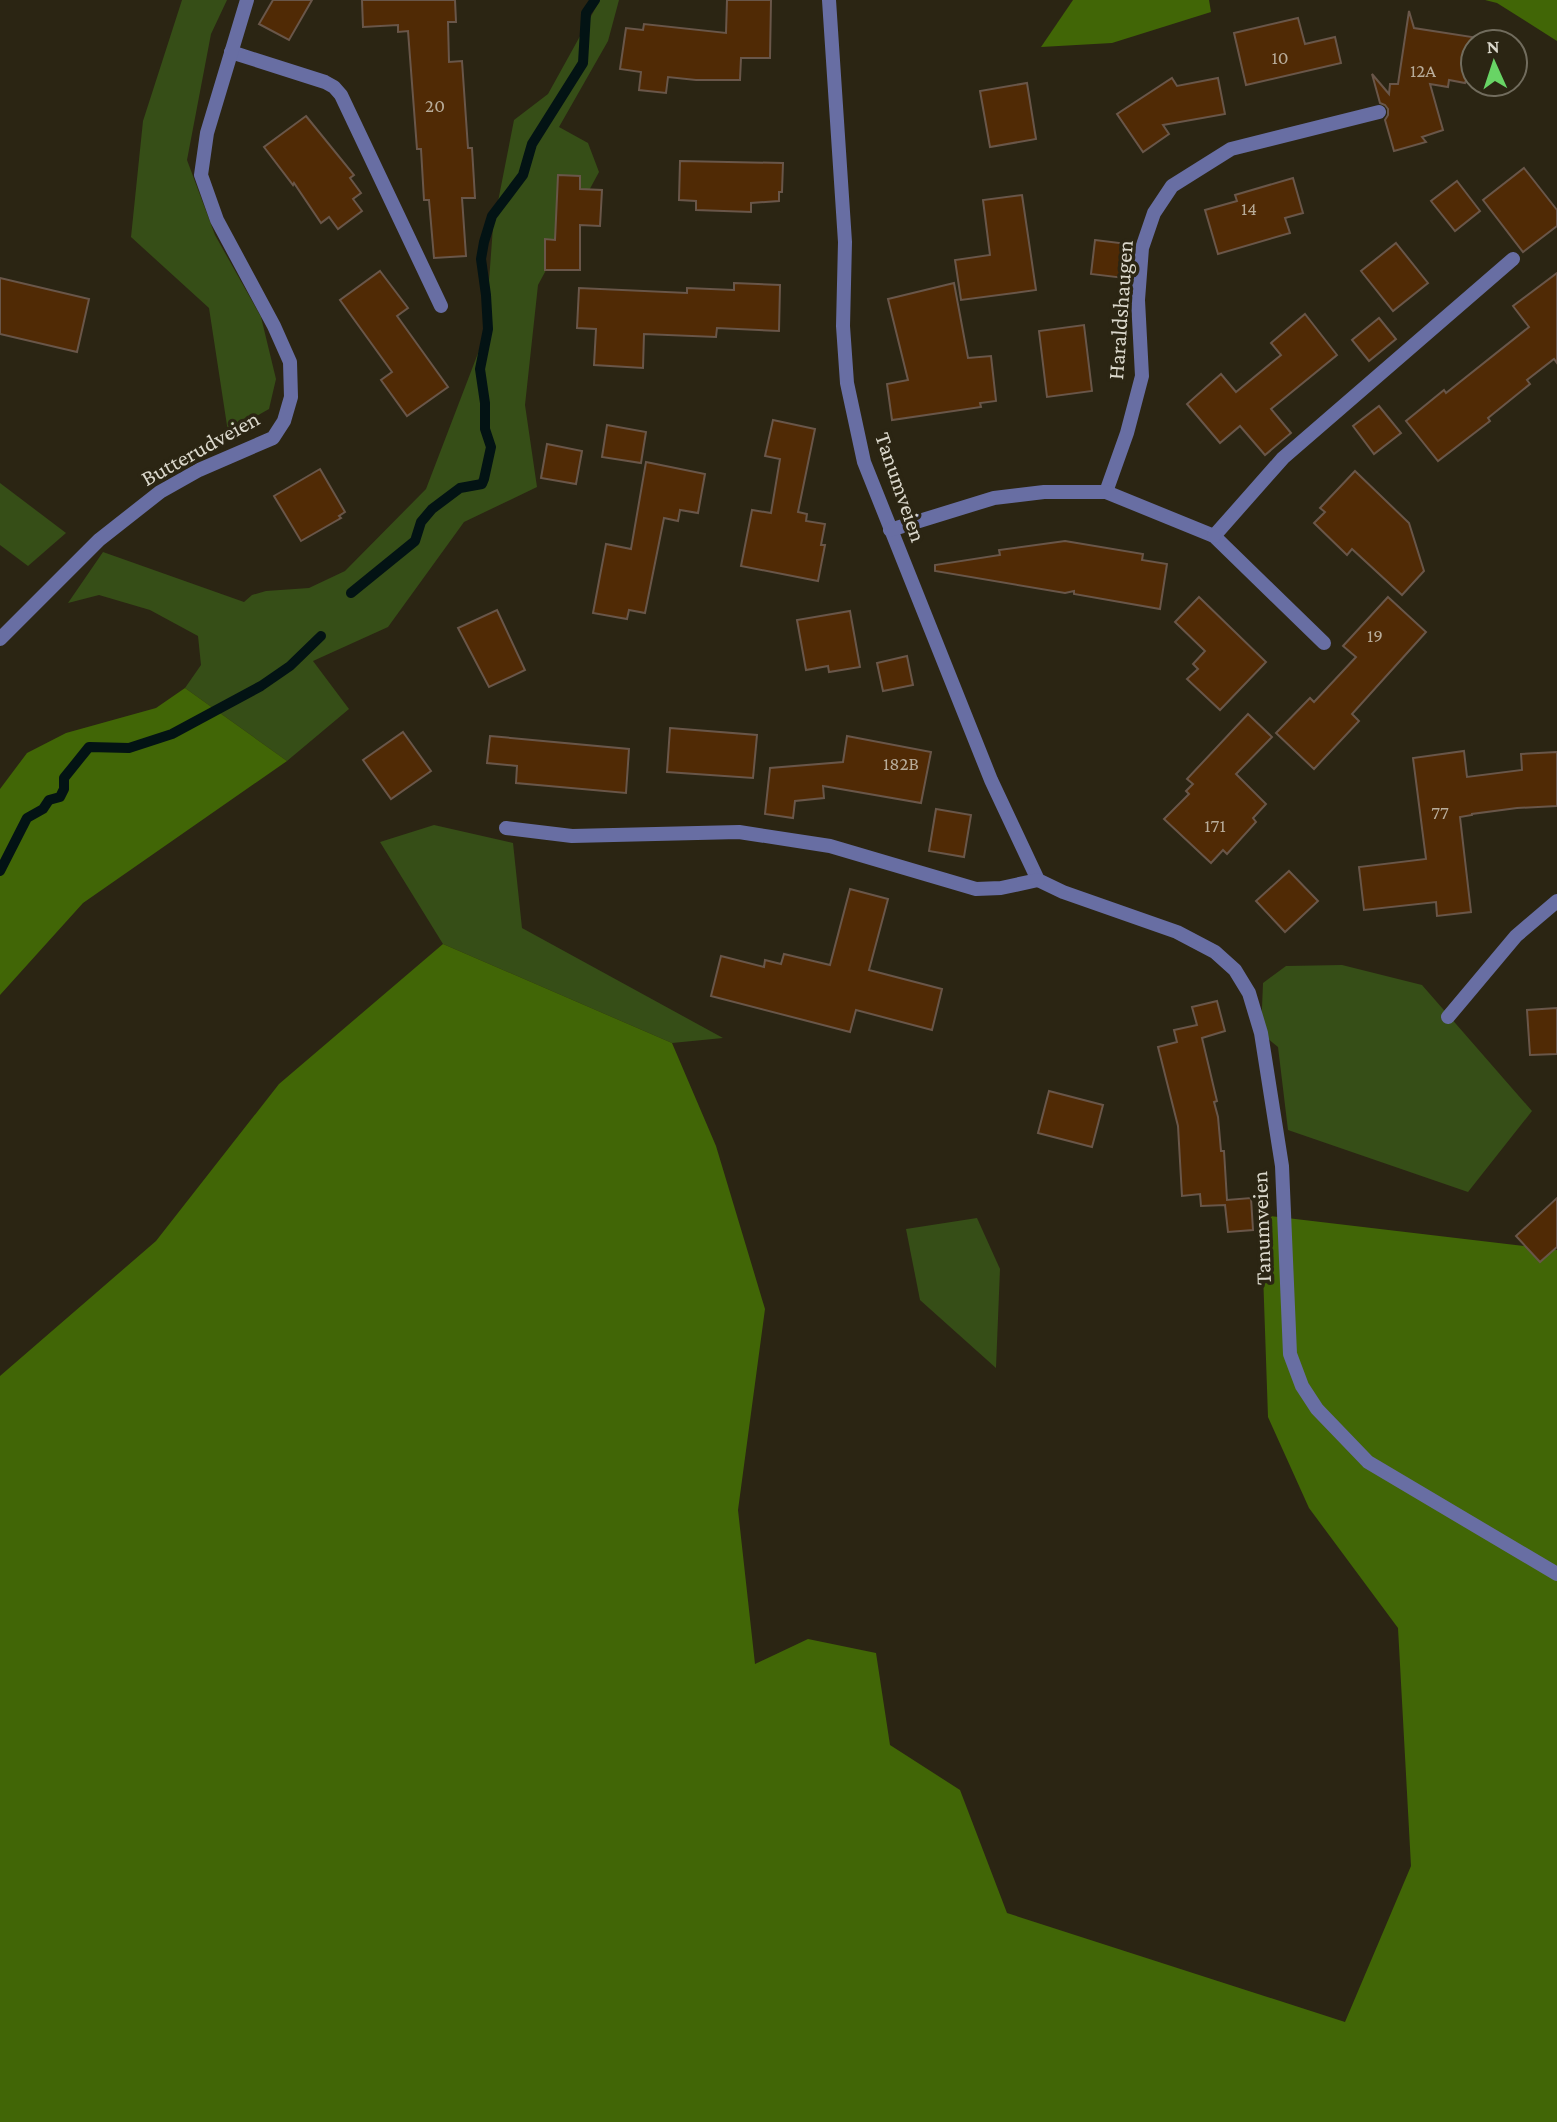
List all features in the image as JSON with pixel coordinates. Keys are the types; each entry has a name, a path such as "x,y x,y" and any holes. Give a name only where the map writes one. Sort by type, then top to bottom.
{"street":[{"name":"Butterudveien","path":"0,639 99,540 160,492 199,470 273,438 285,421 291,397 290,362 274,326 217,220 201,175 208,133 247,0"},
{"name":"Tanumveien","path":"830,0 845,242 843,326 847,383 864,462 991,780 1038,880 1063,892 1177,932 1215,952 1235,970 1249,993 1261,1033 1282,1166 1290,1354 1301,1386 1317,1409 1368,1462 1557,1574"},
{"path":"231,52 326,82 341,95 441,306"},
{"name":"Haraldshaugen","path":"1106,492 1127,433 1142,376 1138,300 1142,248 1154,213 1172,186 1231,149 1379,113"},
{"path":"1214,536 1283,458 1513,259"},
{"path":"890,530 994,498 1044,492 1106,492 1214,536 1324,642"},
{"path":"506,828 572,835 739,832 830,846 976,889 1001,888 1038,880"},
{"path":"1448,1017 1516,936 1557,901"}],"green space":[{"path":"182,0 227,0 211,34 187,160 215,235 261,317 276,379 269,409 228,432 209,308 131,237 143,121"},
{"path":"600,0 619,0 608,41 559,127 588,143 599,172 538,285 525,405 537,487 464,522 388,627 313,661 349,709 287,761 185,688 201,665 198,636 150,610 99,595 68,603 103,552 244,602 252,595 266,591 309,588 345,571 426,489 485,335 493,227 514,120 548,94"},
{"path":"1073,0 1209,0 1211,12 1112,43 1041,47"},
{"path":"1485,0 1557,0 1557,41 1497,3"},
{"path":"0,483 66,533 28,566 0,545"},
{"path":"185,688 287,761 83,903 0,995 0,789 27,753 66,733 156,708"},
{"path":"434,825 513,843 522,928 723,1038 672,1043 443,944 380,842"},
{"path":"443,944 672,1043 716,1146 765,1309 738,1510 755,1664 808,1639 876,1653 890,1745 960,1790 1007,1913 1345,2022 1411,1866 1398,1628 1309,1508 1268,1417 1261,1215 1557,1250 1557,2122 0,2122 0,1376 156,1241 279,1084"},
{"path":"1342,965 1422,985 1532,1111 1468,1192 1288,1130 1278,1047 1261,1033 1263,983 1286,966"},
{"path":"977,1218 1000,1269 996,1368 920,1300 906,1229"}],"building":[{"path":"273,0 312,0 289,40 259,24"},
{"path":"362,0 455,0 456,22 448,22 449,62 462,61 468,148 472,148 475,198 462,198 466,256 434,258 429,200 424,200 421,149 417,149 408,31 398,32 398,25 363,27"},
{"path":"727,0 771,0 770,58 741,58 740,80 668,77 666,93 639,90 641,72 620,69 626,28 643,30 644,24 726,33"},
{"path":"1409,11 1414,28 1459,35 1459,82 1449,80 1448,87 1430,84 1443,130 1422,137 1426,142 1394,151 1385,120 1388,109 1380,103 1372,74 1389,94 1390,84 1398,84"},
{"path":"1298,18 1305,44 1335,37 1341,63 1246,85 1234,33"},
{"path":"1172,78 1177,86 1218,78 1225,114 1163,125 1169,134 1143,152 1117,114"},
{"path":"1027,83 1036,139 990,147 980,91"},
{"path":"306,116 354,175 350,178 361,193 353,199 362,211 338,229 329,217 321,223 294,183 293,185 264,147"},
{"path":"680,161 783,163 779,201 751,203 751,212 696,210 696,201 679,200"},
{"path":"1524,168 1557,210 1557,226 1523,252 1483,200"},
{"path":"558,175 580,176 580,189 602,190 600,226 580,225 580,270 545,270 545,239 555,240"},
{"path":"1293,178 1303,213 1285,218 1290,233 1218,254 1205,210 1237,201 1235,195"},
{"path":"1457,181 1480,211 1455,231 1431,201"},
{"path":"1022,195 1036,290 961,300 955,260 990,255 983,200"},
{"path":"1095,240 1128,244 1124,278 1091,274"},
{"path":"1396,243 1428,283 1393,311 1361,271"},
{"path":"380,271 408,308 397,316 448,387 407,416 381,380 392,372 340,300"},
{"path":"1557,273 1557,363 1554,359 1527,380 1530,384 1488,418 1490,421 1438,461 1406,421 1529,327 1513,306"},
{"path":"0,278 89,299 77,352 0,334"},
{"path":"734,283 780,285 779,331 717,328 716,337 644,334 643,368 594,365 596,329 577,328 579,288 687,293 687,288 734,290"},
{"path":"954,283 968,358 991,356 996,401 980,403 981,407 892,420 887,384 908,380 888,299"},
{"path":"1305,314 1337,355 1271,409 1291,433 1265,455 1240,426 1220,443 1187,404 1221,374 1236,392 1281,355 1271,343"},
{"path":"1379,318 1396,339 1369,361 1352,340"},
{"path":"1084,325 1092,391 1047,397 1039,331"},
{"path":"1379,406 1401,433 1374,454 1353,426"},
{"path":"773,420 815,429 798,512 807,514 806,521 825,524 821,545 825,545 818,581 741,566 752,510 771,513 780,459 765,456"},
{"path":"607,425 646,432 641,463 602,457"},
{"path":"547,444 582,451 576,484 541,478"},
{"path":"646,462 705,474 698,513 680,510 678,521 664,518 645,613 629,610 627,619 593,613 606,544 631,549"},
{"path":"320,469 345,512 339,516 341,518 301,541 274,496"},
{"path":"1355,471 1409,523 1424,571 1402,595 1352,549 1347,555 1314,523 1325,512 1320,508"},
{"path":"1065,541 1143,554 1142,560 1167,564 1160,609 1074,594 1074,591 1065,593 935,571 935,565 1000,555 999,550"},
{"path":"1199,597 1266,662 1220,710 1187,679 1198,669 1193,664 1205,651 1175,622"},
{"path":"1388,597 1426,632 1352,714 1359,721 1314,769 1276,733 1310,698 1314,702 1356,657 1343,646"},
{"path":"497,610 525,670 489,687 458,628"},
{"path":"850,611 860,667 829,672 828,666 806,670 797,620"},
{"path":"907,656 913,685 883,691 877,663"},
{"path":"1248,714 1272,737 1236,774 1266,804 1253,818 1256,822 1227,854 1223,850 1211,863 1164,819 1189,794 1186,791 1193,784 1187,779"},
{"path":"670,728 757,735 753,778 667,772"},
{"path":"403,732 431,771 391,799 363,760"},
{"path":"490,736 629,749 626,793 516,783 517,766 487,763"},
{"path":"847,736 931,752 921,803 823,786 824,798 795,801 793,818 765,814 770,768 843,762"},
{"path":"1464,751 1467,777 1522,770 1521,754 1557,752 1557,806 1517,808 1460,817 1471,912 1437,916 1436,902 1364,910 1359,867 1426,859 1413,758"},
{"path":"936,809 971,815 964,857 929,851"},
{"path":"1289,871 1318,901 1285,932 1256,901"},
{"path":"850,889 888,899 869,970 942,989 932,1030 856,1010 850,1032 711,996 721,956 764,967 765,960 781,964 784,954 830,965"},
{"path":"1217,1001 1225,1031 1202,1038 1217,1101 1214,1102 1221,1151 1224,1151 1227,1200 1251,1198 1253,1230 1228,1232 1225,1205 1201,1206 1200,1194 1182,1196 1178,1126 1158,1047 1177,1042 1174,1030 1197,1025 1192,1007"},
{"path":"1557,1008 1557,1054 1530,1055 1527,1010"},
{"path":"1049,1091 1103,1105 1092,1147 1038,1133"},
{"path":"1557,1198 1557,1247 1540,1262 1516,1236"}],"waterway":[{"path":"351,593 415,541 421,522 432,509 460,488 482,484 491,447 485,429 485,403 480,369 488,329 481,259 484,242 492,216 523,175 532,144 583,63 586,13 595,0"},
{"path":"0,871 27,818 43,809 49,800 60,797 64,789 64,778 89,747 129,748 172,734 261,686 290,666 321,636"}]}
